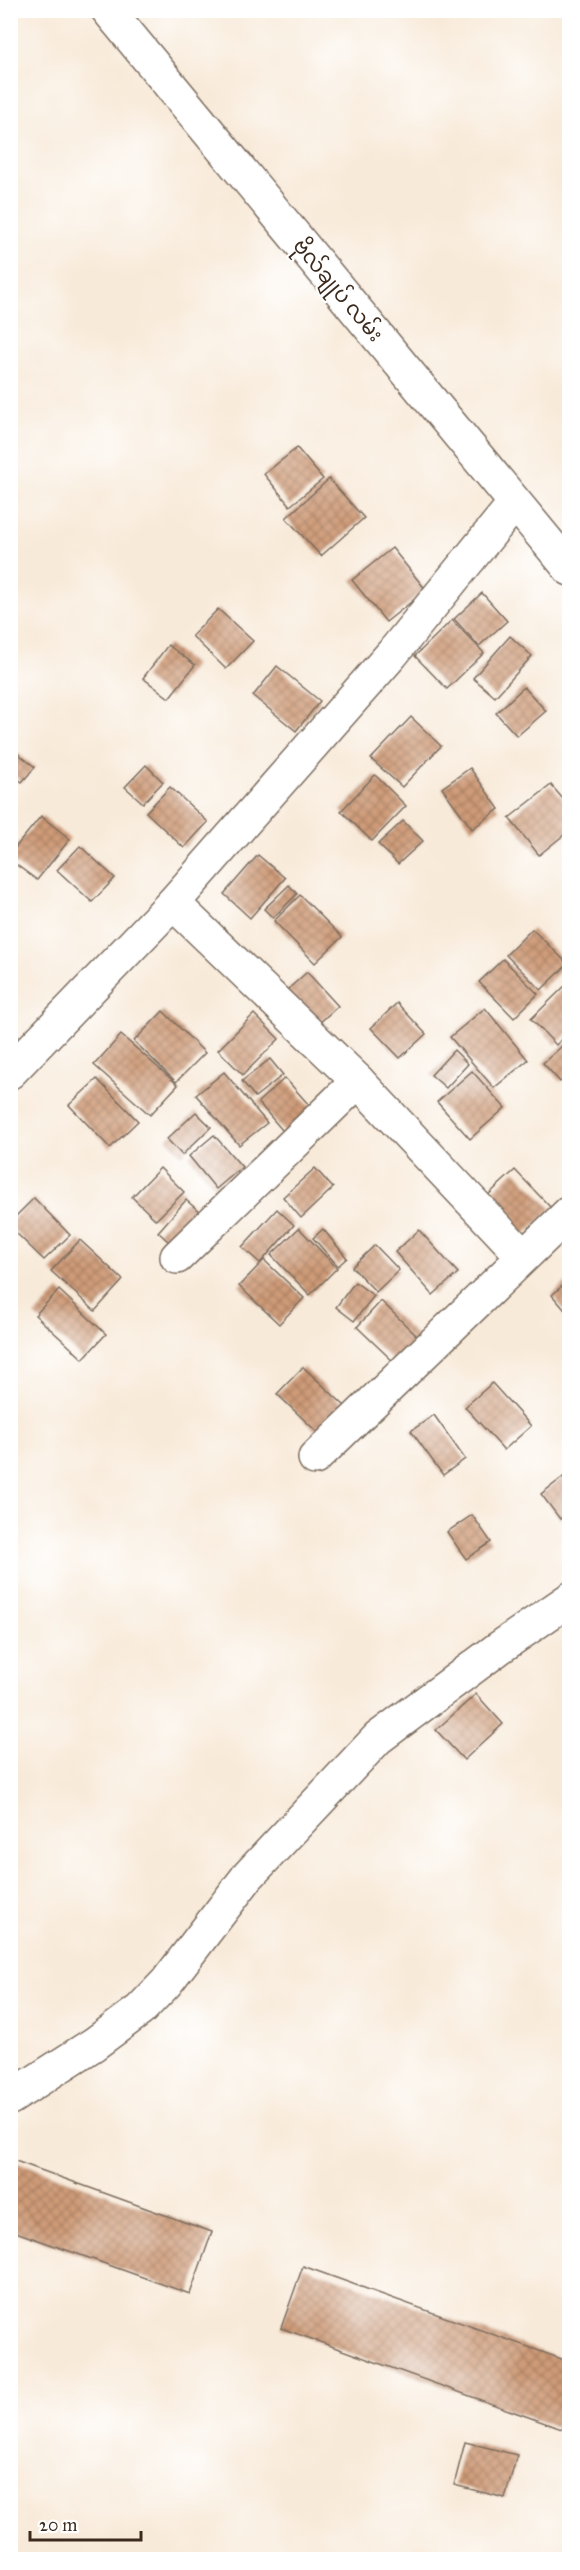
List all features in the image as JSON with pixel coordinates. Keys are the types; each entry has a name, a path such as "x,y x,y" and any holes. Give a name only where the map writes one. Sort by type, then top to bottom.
{"street":[{"name":"ဗိုလ်ချုပ် လမ်း","path":"108,10 570,569"},
{"path":"10,1072 173,903 392,654 514,504"},
{"path":"173,903 358,1081 524,1256"},
{"path":"177,1257 358,1081"},
{"path":"315,1458 570,1212"},
{"path":"10,2098 94,2044 140,2010 166,1983 248,1876 378,1738 499,1648 570,1599"}],"building":[{"path":"297,448 323,479 290,506 264,474"},
{"path":"329,479 364,518 321,556 286,518"},
{"path":"392,548 426,590 386,622 352,580"},
{"path":"482,593 507,621 479,646 454,619"},
{"path":"218,609 253,641 226,669 192,636"},
{"path":"452,620 484,653 447,689 415,656"},
{"path":"510,636 532,656 495,697 473,678"},
{"path":"168,645 195,665 169,698 143,678"},
{"path":"277,666 320,701 296,731 253,696"},
{"path":"524,687 546,711 517,736 496,713"},
{"path":"411,717 441,746 402,787 371,759"},
{"path":"16,752 35,767 22,782 10,773 10,759"},
{"path":"146,765 163,782 143,803 125,787"},
{"path":"470,768 499,809 472,829 442,788"},
{"path":"375,775 406,806 372,841 341,811"},
{"path":"551,785 570,807 570,830 539,855 509,818"},
{"path":"170,787 208,822 184,848 146,812"},
{"path":"41,816 70,839 37,880 10,860 10,854"},
{"path":"403,821 423,841 398,864 378,844"},
{"path":"80,846 115,878 92,902 57,870"},
{"path":"258,855 285,878 250,918 224,894"},
{"path":"289,885 297,894 273,918 264,909"},
{"path":"300,895 342,937 315,963 274,921"},
{"path":"532,929 568,964 541,990 506,955"},
{"path":"503,959 538,994 514,1018 479,982"},
{"path":"307,972 338,1006 317,1025 285,992"},
{"path":"570,981 570,1031 556,1045 531,1019"},
{"path":"397,1003 426,1034 400,1058 371,1028"},
{"path":"485,1008 528,1060 494,1088 450,1037"},
{"path":"163,1011 205,1053 176,1082 134,1041"},
{"path":"254,1014 279,1039 243,1075 218,1050"},
{"path":"121,1035 178,1085 150,1115 94,1065"},
{"path":"570,1039 570,1072 560,1082 543,1063"},
{"path":"454,1050 468,1064 446,1088 431,1075"},
{"path":"270,1059 283,1075 255,1097 242,1081"},
{"path":"472,1071 505,1108 470,1139 437,1102"},
{"path":"224,1072 267,1123 239,1145 196,1095"},
{"path":"285,1078 317,1114 289,1138 258,1102"},
{"path":"97,1079 138,1121 110,1148 69,1105"},
{"path":"196,1112 211,1127 182,1155 167,1139"},
{"path":"214,1135 242,1167 216,1189 189,1156"},
{"path":"160,1168 184,1192 156,1220 132,1197"},
{"path":"315,1168 333,1188 301,1218 283,1197"},
{"path":"515,1170 552,1209 524,1235 487,1196"},
{"path":"34,1198 70,1235 44,1260 10,1227 10,1222"},
{"path":"186,1200 207,1218 178,1250 158,1232"},
{"path":"277,1209 294,1225 260,1263 242,1247"},
{"path":"299,1228 337,1268 310,1295 271,1255"},
{"path":"323,1229 347,1258 338,1266 313,1238"},
{"path":"419,1230 458,1273 433,1295 395,1252"},
{"path":"80,1240 123,1280 95,1311 51,1271"},
{"path":"375,1245 399,1270 376,1292 352,1267"},
{"path":"264,1260 304,1298 279,1324 239,1286"},
{"path":"570,1279 570,1316 552,1295"},
{"path":"355,1282 374,1296 354,1321 336,1307"},
{"path":"59,1290 106,1334 83,1359 35,1315"},
{"path":"381,1301 421,1340 397,1365 357,1327"},
{"path":"303,1367 345,1406 319,1434 277,1394"},
{"path":"492,1383 531,1426 504,1450 465,1407"},
{"path":"434,1415 465,1459 443,1475 411,1431"},
{"path":"570,1472 570,1513 560,1519 541,1494"},
{"path":"472,1515 491,1542 466,1559 447,1532"},
{"path":"476,1694 503,1724 464,1760 436,1730"},
{"path":"10,2159 212,2232 190,2294 10,2230"},
{"path":"303,2266 570,2362 570,2432 281,2328"},
{"path":"465,2442 517,2455 505,2498 454,2485"}]}
